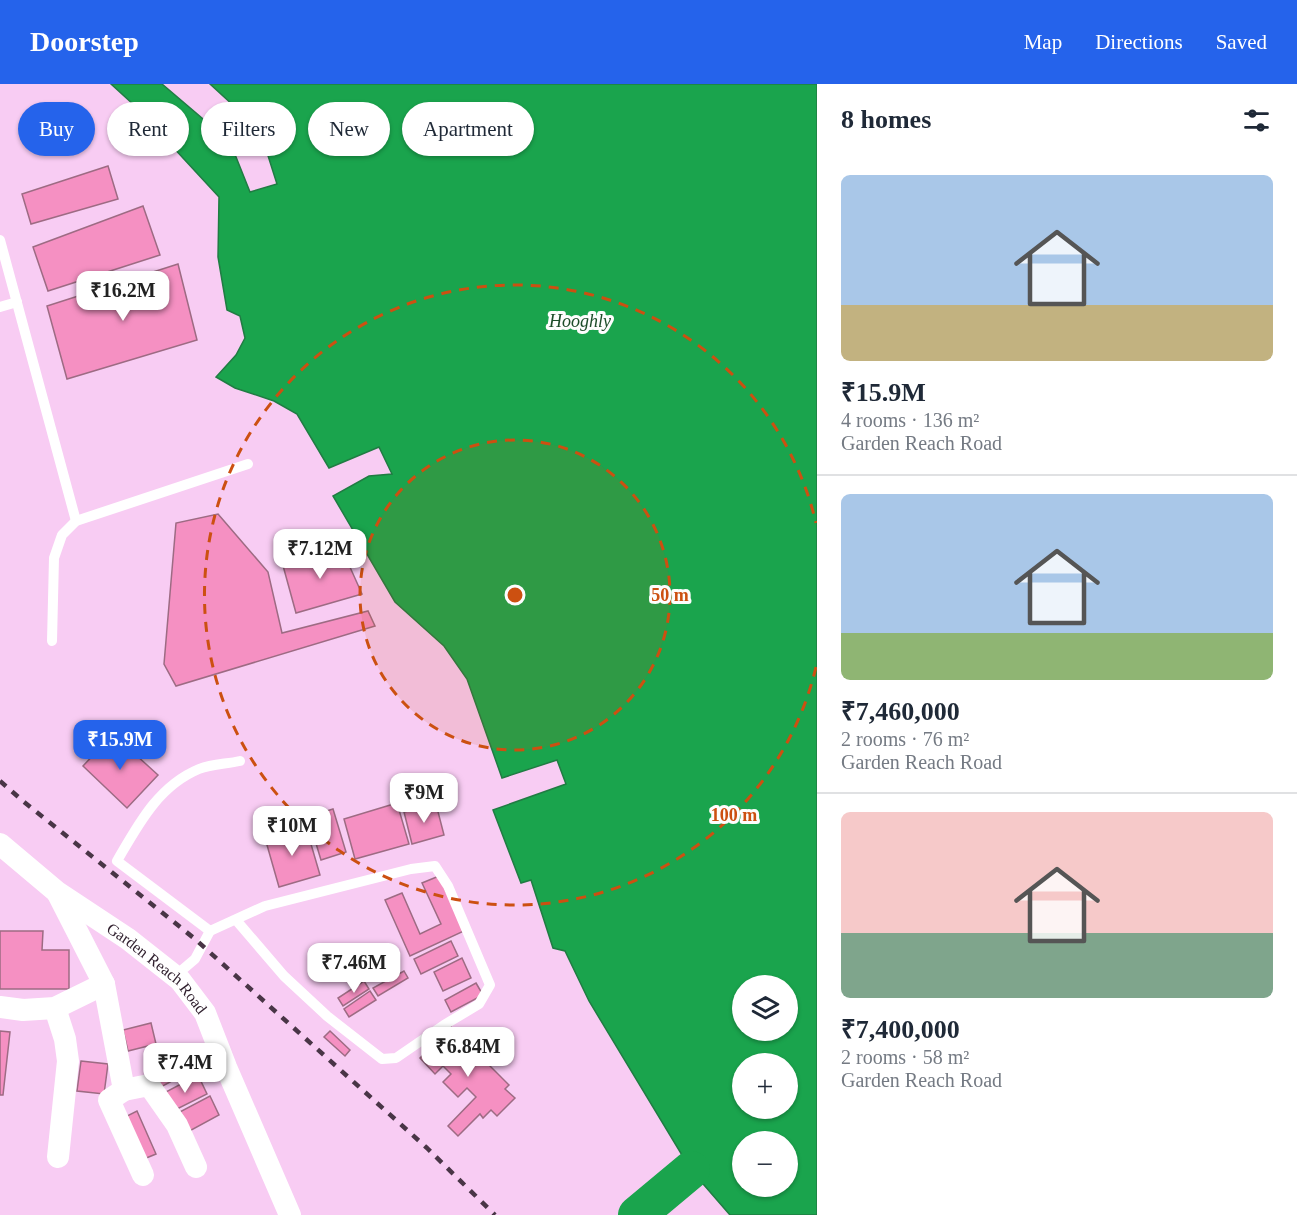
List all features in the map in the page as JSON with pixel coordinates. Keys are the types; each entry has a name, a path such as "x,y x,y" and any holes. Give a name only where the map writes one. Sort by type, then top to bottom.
{"street":[{"name":"Garden Reach Road","path":"0,844 57,892 128,939 175,976 205,1013 287,1209"},
{"path":"57,892 104,984 124,1090"},
{"path":"0,1007 23,1010 55,1008 104,984"},
{"path":"55,1008 65,1039 68,1061 58,1157"},
{"path":"143,1175 109,1100 124,1090 149,1085 177,1125 196,1167"}],"lane":[{"path":"0,240 76,521"},
{"path":"0,307 17,302"},
{"path":"52,641 54,558 62,535 76,521 248,464"},
{"path":"210,932 117,861 146,812 179,779 201,768 240,761"},
{"path":"175,976 195,959 210,932 265,906 411,869 435,866 448,886 490,985 479,1004 444,1024 396,1058 382,1059 327,1016 284,976 236,920"}],"water":[{"name":"Hooghly","path":"111,84 162,84 183,102 131,102"},
{"name":"Hooghly","path":"210,84 817,84 817,1215 730,1215 691,1170 589,1001 565,951 553,948 531,880 521,883 493,810 566,784 557,760 502,778 467,679 444,646 395,602 333,496 369,476 392,474 379,447 329,468 297,414 274,401 235,388 216,377 236,355 245,338 240,316 227,310 218,257 219,197 181,156 189,156 189,107 201,117 201,156 236,156 250,192 277,184 268,156 296,156 296,102 230,102"}],"building":[{"path":"108,166 118,199 31,224 22,194"},
{"path":"143,206 160,255 48,291 33,247"},
{"path":"178,264 197,340 67,379 47,306"},
{"path":"218,514 268,572 282,633 368,611 375,626 176,686 164,664 176,523"},
{"path":"341,547 362,594 296,613 282,562"},
{"path":"113,734 158,775 127,808 83,766"},
{"path":"397,803 409,844 355,859 344,819"},
{"path":"436,804 444,835 412,844 404,812"},
{"path":"333,809 346,852 321,860 308,817"},
{"path":"306,827 320,875 279,887 265,838"},
{"path":"439,876 464,931 410,956 385,900 402,893 420,934 441,924 422,883"},
{"path":"0,931 43,931 42,950 69,950 69,989 0,989"},
{"path":"451,941 458,956 421,974 414,959"},
{"path":"462,958 471,978 443,991 434,972"},
{"path":"404,971 408,978 378,996 373,988"},
{"path":"364,981 369,989 343,1006 338,998"},
{"path":"476,983 483,995 451,1012 445,1000"},
{"path":"370,991 376,1000 349,1017 344,1009"},
{"path":"151,1023 156,1044 128,1051 123,1030"},
{"path":"451,1027 509,1085 505,1089 515,1098 497,1116 491,1110 483,1118 480,1114 458,1136 448,1126 476,1097 467,1088 458,1097 443,1082 451,1074 443,1066 435,1074 420,1058"},
{"path":"0,1031 10,1032 3,1095 0,1095"},
{"path":"330,1031 350,1050 345,1056 324,1037"},
{"path":"186,1046 198,1067 159,1088 147,1067"},
{"path":"81,1061 108,1064 104,1094 77,1091"},
{"path":"198,1075 207,1094 171,1112 162,1094"},
{"path":"210,1096 219,1115 184,1134 174,1115"},
{"path":"137,1111 156,1154 139,1161 121,1119"}],"waterway":[{"path":"637,1215 691,1170"}],"railway":[{"path":"0,781 195,939 427,1148 495,1215"}]}
